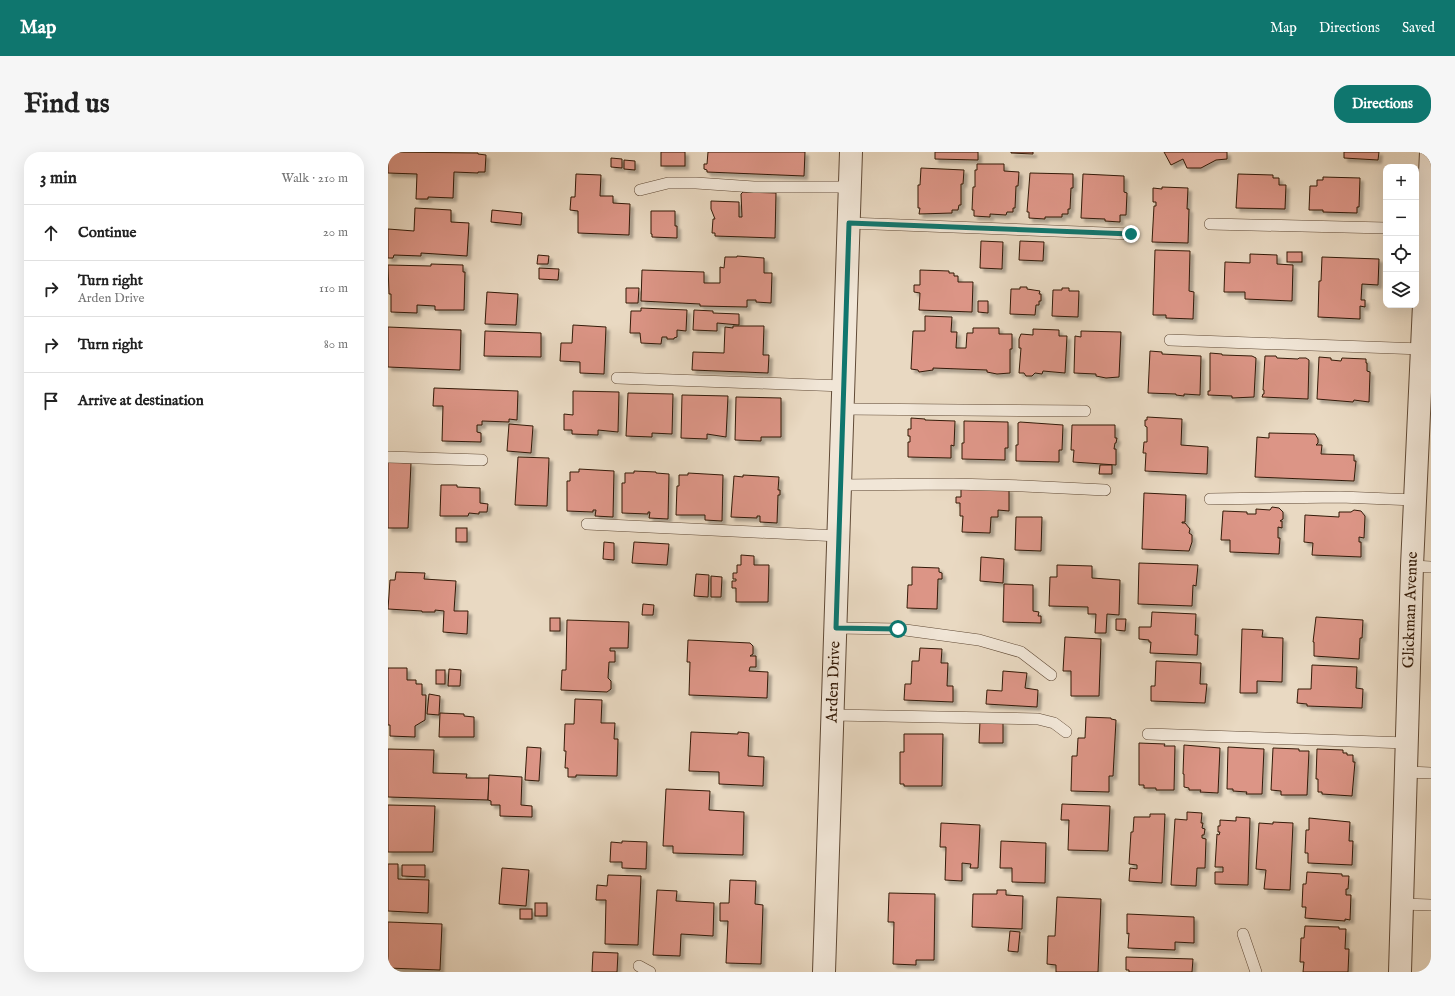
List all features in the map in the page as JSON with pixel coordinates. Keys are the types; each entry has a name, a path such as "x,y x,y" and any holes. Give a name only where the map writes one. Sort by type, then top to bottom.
{"street":[{"name":"Arden Drive","path":"824,972 851,152"},
{"name":"Glickman Avenue","path":"1400,972 1407,743 1422,566 1415,500 1425,424 1422,348 1427,317 1425,238 1431,152"}],"lane":[{"path":"640,190 668,184 696,183 754,187 850,187"},
{"path":"849,223 1131,234"},
{"path":"1210,224 1383,228"},
{"path":"1170,340 1422,348"},
{"path":"617,378 844,386"},
{"path":"843,409 1085,411"},
{"path":"388,457 482,460"},
{"path":"840,485 953,484 1104,490"},
{"path":"1210,499 1340,497 1415,500"},
{"path":"587,524 839,536"},
{"path":"836,628 898,629 979,640 1021,652 1051,675"},
{"path":"833,715 1038,719 1054,723 1066,732"},
{"path":"1148,734 1407,743"},
{"path":"1407,772 1431,773"},
{"path":"1402,904 1431,905"},
{"path":"1243,934 1256,972"},
{"path":"639,966 650,972"}],"building":[{"path":"388,152 478,153 486,155 485,172 454,172 453,198 428,197 428,199 416,199 417,174 388,173"},
{"path":"661,152 685,152 685,166 661,166"},
{"path":"708,152 805,152 804,176 707,172 707,170 704,169 704,164 707,164"},
{"path":"935,152 978,152 978,160 935,159"},
{"path":"1033,152 1033,154 1011,153"},
{"path":"1164,152 1227,152 1227,159 1216,160 1201,168 1187,168 1183,159 1171,165"},
{"path":"1344,152 1379,152 1378,160 1344,158"},
{"path":"611,158 622,159 622,168 611,167"},
{"path":"624,160 635,161 635,170 624,169"},
{"path":"977,164 1004,164 1004,171 1019,172 1018,186 1016,186 1015,208 1013,208 1013,212 1007,212 1006,215 990,214 990,217 974,216 974,210 972,210 973,187 975,187 975,170 977,170"},
{"path":"921,168 964,170 963,184 961,184 961,205 959,205 958,210 952,210 952,213 919,214 920,208 918,208 918,185 920,185"},
{"path":"1030,173 1073,174 1073,188 1071,188 1070,209 1068,209 1068,214 1062,214 1062,217 1045,217 1045,219 1029,218 1029,212 1027,212"},
{"path":"576,174 601,175 600,196 613,196 613,203 630,204 629,235 578,233 578,211 570,210 571,197 575,197"},
{"path":"1083,174 1124,176 1124,192 1127,193 1126,215 1120,215 1120,222 1105,221 1105,219 1081,218"},
{"path":"1238,174 1273,175 1273,178 1279,178 1279,185 1286,185 1285,209 1236,208"},
{"path":"1323,177 1360,178 1359,207 1357,207 1357,213 1309,210 1310,186 1317,186 1317,180 1323,180"},
{"path":"1162,187 1188,188 1188,243 1152,242 1154,206 1156,206 1156,202 1153,202 1153,188 1162,189"},
{"path":"743,192 776,193 775,238 715,236 715,233 712,233 713,219 715,219 711,209 711,201 739,202 739,217 742,217 741,194"},
{"path":"415,208 451,210 451,222 469,223 467,256 421,253 421,256 394,255 393,258 388,258 388,229 414,231"},
{"path":"492,210 522,213 521,225 491,222"},
{"path":"651,211 675,211 677,238 652,237"},
{"path":"981,241 1003,242 1002,269 980,268"},
{"path":"1020,241 1044,242 1043,261 1019,260"},
{"path":"1155,250 1190,251 1189,291 1194,292 1193,319 1166,318 1166,315 1153,315"},
{"path":"1287,252 1302,252 1302,262 1287,262"},
{"path":"1250,254 1277,255 1277,264 1293,265 1292,301 1245,299 1245,292 1224,292 1225,262 1250,263"},
{"path":"538,255 549,256 548,264 537,264"},
{"path":"737,256 764,258 764,273 772,273 771,303 747,300 747,307 700,306 700,304 641,301 642,270 704,272 704,283 720,283 720,267 724,268 725,257"},
{"path":"1322,257 1379,259 1378,285 1362,284 1361,300 1365,300 1365,307 1360,306 1360,319 1318,317 1319,281 1321,281"},
{"path":"431,264 463,265 463,272 465,272 464,310 435,310 435,306 417,305 417,313 391,312 388,265 431,266"},
{"path":"539,268 559,269 558,280 539,279"},
{"path":"920,270 949,271 949,273 954,273 954,276 958,276 958,282 973,282 972,312 919,310 920,293 914,292 914,285 920,285"},
{"path":"1020,287 1027,287 1027,289 1040,291 1039,294 1041,294 1041,301 1039,301 1039,305 1036,305 1035,315 1010,314 1011,289 1020,289"},
{"path":"626,288 639,288 638,303 626,303"},
{"path":"1062,288 1069,288 1069,291 1079,291 1078,317 1052,316 1053,290 1062,290"},
{"path":"487,292 518,294 516,325 485,324"},
{"path":"978,301 988,301 988,313 978,312"},
{"path":"641,308 687,310 686,331 677,330 677,337 674,339 662,337 661,344 641,343 640,333 630,333 631,311 641,311"},
{"path":"694,310 713,311 713,313 739,314 739,325 717,323 717,331 693,330"},
{"path":"925,316 952,317 951,332 957,332 956,348 966,348 967,333 973,333 973,328 999,328 999,334 1012,334 1012,349 1010,349 1010,373 997,374 987,372 987,370 933,368 933,370 919,372 918,370 911,369 913,331 925,331"},
{"path":"573,325 606,327 604,374 580,373 580,362 560,361 561,343 572,343"},
{"path":"733,326 764,326 763,355 769,355 768,373 692,370 693,352 724,353 725,327 733,328"},
{"path":"388,327 461,330 460,370 388,367"},
{"path":"1033,329 1059,330 1059,336 1067,336 1065,373 1043,371 1042,374 1035,373 1032,376 1026,376 1024,373 1019,373 1021,348 1019,348 1019,339 1021,334 1033,335"},
{"path":"485,331 541,333 541,357 484,356"},
{"path":"1081,331 1121,332 1119,377 1106,378 1096,376 1096,374 1074,373 1075,336 1081,337"},
{"path":"1150,351 1162,352 1162,354 1201,356 1200,395 1184,394 1184,396 1176,394 1148,393"},
{"path":"1210,353 1252,356 1256,358 1254,397 1232,398 1232,396 1208,395 1208,391 1210,391"},
{"path":"1265,356 1276,356 1277,358 1306,358 1309,360 1308,399 1262,397 1264,394"},
{"path":"1319,357 1341,361 1342,358 1366,359 1367,371 1370,372 1369,402 1317,399"},
{"path":"434,388 518,391 517,420 509,419 509,422 482,421 482,425 477,425 477,432 481,433 481,442 442,441 443,406 433,406"},
{"path":"573,391 619,392 618,432 598,430 598,435 572,434 572,430 564,430 564,414 573,415"},
{"path":"628,393 673,394 672,434 652,433 652,437 626,436"},
{"path":"682,395 728,396 726,437 707,434 707,439 681,438"},
{"path":"736,397 781,398 781,437 761,437 761,441 735,440"},
{"path":"1147,417 1182,419 1181,445 1208,447 1207,474 1145,471 1146,453 1143,453 1144,442 1147,442 1147,427 1145,426 1145,420 1147,420"},
{"path":"911,418 955,421 954,446 951,445 951,458 908,457 908,442 910,442 910,436 908,436 908,429 911,429"},
{"path":"964,421 1008,422 1008,448 1005,448 1005,460 962,459"},
{"path":"1018,423 1063,425 1062,450 1059,450 1059,462 1016,461"},
{"path":"509,424 533,426 531,453 507,451"},
{"path":"1072,425 1115,425 1115,438 1117,438 1114,449 1116,449 1116,465 1073,462 1074,450 1071,450"},
{"path":"1269,433 1315,434 1318,439 1318,443 1316,445 1322,445 1321,454 1354,455 1354,461 1356,461 1354,481 1255,477 1257,437 1269,438"},
{"path":"518,457 549,458 547,506 515,505"},
{"path":"388,462 411,463 408,528 388,528"},
{"path":"1100,465 1112,465 1112,474 1099,474"},
{"path":"579,469 614,471 613,517 595,516 596,510 593,510 593,512 567,511 567,481 570,481 570,472 579,472"},
{"path":"634,471 669,474 668,519 649,518 650,512 648,512 648,514 622,513 622,483 625,483 625,473 634,473"},
{"path":"688,473 723,475 722,521 705,520 705,515 676,515 679,475 688,475"},
{"path":"743,475 779,477 778,490 780,490 780,495 778,495 777,523 760,522 760,516 757,516 757,518 731,517 734,476 743,477"},
{"path":"441,485 457,485 457,487 480,488 480,503 488,504 487,512 479,512 479,514 469,513 468,516 440,516"},
{"path":"961,488 1009,489 1009,511 998,510 998,517 991,517 990,533 962,532 963,516 960,516 960,503 956,503 956,497 961,497"},
{"path":"1144,493 1186,495 1185,522 1182,523 1185,523 1190,529 1189,533 1192,535 1192,542 1189,551 1142,549"},
{"path":"1272,507 1279,508 1283,512 1283,519 1280,521 1282,521 1282,528 1278,527 1278,538 1280,538 1279,554 1230,552 1230,540 1221,540 1223,511 1256,514 1256,509 1270,510"},
{"path":"1354,510 1361,511 1365,516 1364,538 1359,537 1359,542 1361,542 1361,557 1312,555 1313,543 1304,542 1305,515 1339,517 1339,512 1351,512"},
{"path":"1016,517 1042,517 1041,551 1015,550"},
{"path":"456,528 467,528 467,542 456,542"},
{"path":"604,542 614,543 614,560 603,559"},
{"path":"634,542 669,544 667,565 632,563"},
{"path":"741,555 754,556 754,565 769,565 768,602 736,602 736,588 732,588 732,581 736,581 736,579 733,579 733,573 737,573 737,565 741,565"},
{"path":"981,557 1004,559 1003,583 980,581"},
{"path":"1139,563 1198,565 1196,586 1193,585 1192,606 1138,604"},
{"path":"1057,565 1092,566 1092,578 1120,580 1119,615 1107,614 1106,633 1095,633 1096,614 1088,614 1088,607 1049,606 1050,577 1057,577"},
{"path":"912,567 939,568 939,572 942,573 942,579 938,579 937,609 907,608 908,585 912,585"},
{"path":"396,572 425,573 424,579 456,581 454,611 468,611 467,634 443,632 444,611 435,610 435,612 422,612 388,609 390,580 395,580"},
{"path":"696,574 709,575 708,597 694,596"},
{"path":"711,576 722,577 721,597 711,597"},
{"path":"1004,584 1033,585 1033,611 1039,612 1038,616 1041,616 1041,623 1003,622"},
{"path":"643,604 654,605 653,615 642,615"},
{"path":"1152,612 1196,614 1195,635 1198,635 1197,655 1150,653 1151,642 1149,642 1149,640 1139,639 1139,627 1151,627"},
{"path":"1316,617 1363,620 1359,659 1314,656 1313,642"},
{"path":"550,618 560,618 560,631 550,631"},
{"path":"1116,619 1126,619 1125,631 1116,630"},
{"path":"567,620 629,622 628,648 610,648 610,651 615,651 615,662 609,662 608,678 611,681 611,689 607,692 561,690 562,670 566,670"},
{"path":"1242,629 1263,630 1262,637 1283,638 1282,682 1257,681 1257,693 1240,693"},
{"path":"1065,637 1101,639 1099,696 1071,696 1071,671 1063,671"},
{"path":"688,640 750,643 753,646 753,654 750,656 756,656 756,667 750,667 749,671 768,672 767,698 689,695 690,662 687,662"},
{"path":"920,648 942,649 941,663 948,663 947,686 953,686 953,702 904,700 905,684 911,684 912,661 919,661"},
{"path":"1156,661 1201,663 1200,684 1207,684 1205,703 1151,701 1151,686 1155,686"},
{"path":"1312,665 1357,667 1356,688 1363,689 1362,708 1307,706 1307,704 1297,703 1298,689 1311,689"},
{"path":"388,668 407,668 407,680 416,680 416,684 422,684 422,695 426,695 425,720 415,726 415,737 390,736 390,725 388,725"},
{"path":"449,669 461,670 460,686 448,686"},
{"path":"436,670 445,670 445,684 436,684"},
{"path":"1003,671 1027,673 1025,688 1038,690 1037,707 986,704 987,690 1002,691"},
{"path":"429,694 440,696 439,715 427,714"},
{"path":"575,699 602,700 601,723 615,723 614,739 618,739 617,776 576,775 576,777 568,777 568,768 565,768 566,751 564,751 565,724 574,724"},
{"path":"440,713 464,714 464,716 474,717 474,737 439,737"},
{"path":"1086,717 1111,718 1116,720 1113,776 1109,776 1109,792 1071,791 1072,756 1077,756 1078,738 1085,738"},
{"path":"980,721 1003,722 1003,743 979,743"},
{"path":"691,732 749,733 748,756 764,757 763,786 719,784 719,772 689,771"},
{"path":"904,734 943,734 942,786 904,786 904,784 900,784 900,752 904,752"},
{"path":"1139,743 1175,746 1174,790 1156,790 1156,788 1144,788 1144,785 1139,785"},
{"path":"1184,745 1220,748 1218,793 1200,792 1201,790 1189,790 1189,788 1184,787"},
{"path":"527,747 541,748 539,781 525,780"},
{"path":"1228,747 1264,749 1262,794 1246,794 1247,792 1227,789"},
{"path":"1273,748 1309,751 1307,795 1281,795 1281,791 1271,790"},
{"path":"388,749 434,750 433,773 467,774 466,778 489,778 488,800 388,797"},
{"path":"1317,749 1343,750 1343,753 1347,753 1347,755 1353,755 1353,762 1355,762 1352,796 1322,794 1322,792 1318,792 1318,779 1316,779"},
{"path":"489,775 522,777 521,805 532,806 532,817 500,816 500,805 491,805 491,801 488,800"},
{"path":"666,789 710,791 709,810 744,812 743,855 673,853 673,846 663,846"},
{"path":"1062,804 1110,806 1108,851 1068,850 1069,820 1061,820"},
{"path":"388,805 435,806 433,852 388,852"},
{"path":"1187,812 1202,813 1201,823 1203,823 1202,828 1205,829 1202,838 1206,839 1205,868 1197,868 1196,886 1171,885 1175,819 1187,820"},
{"path":"1150,814 1165,814 1162,883 1129,881 1130,868 1137,869 1137,865 1129,864 1131,832 1133,832 1134,817 1150,817"},
{"path":"1236,817 1250,818 1248,885 1215,884 1215,872 1223,872 1223,867 1215,867 1217,834 1219,835 1220,832 1218,832 1218,826 1220,826 1220,820 1236,821"},
{"path":"1309,818 1350,822 1349,841 1353,841 1352,865 1308,863 1308,853 1305,853 1306,830 1309,830"},
{"path":"1273,822 1293,823 1290,890 1264,889 1266,870 1256,869 1259,823 1273,824"},
{"path":"941,823 980,825 978,868 970,868 971,864 962,863 962,881 945,880 946,847 940,847"},
{"path":"622,841 647,842 646,869 622,868 622,862 610,862 611,842 622,843"},
{"path":"1001,841 1046,843 1045,883 1012,882 1012,868 1000,868"},
{"path":"388,864 398,864 398,879 429,880 428,913 388,911"},
{"path":"402,865 425,865 425,877 402,876"},
{"path":"502,868 529,870 526,906 499,904"},
{"path":"1307,872 1342,874 1342,876 1349,876 1346,895 1351,895 1350,920 1345,919 1345,921 1305,918 1306,907 1302,907 1303,884 1306,884"},
{"path":"608,875 641,876 638,945 605,944 606,900 596,900 597,885 607,886"},
{"path":"730,880 756,881 755,904 763,905 761,964 726,963 728,921 720,921 720,903 729,903"},
{"path":"657,890 677,891 676,901 714,903 713,936 681,934 680,956 653,955"},
{"path":"997,890 1006,890 1006,895 1023,896 1022,929 972,927 973,894 997,894"},
{"path":"889,893 935,894 934,960 916,960 916,965 893,964 894,922 888,922"},
{"path":"1057,897 1101,899 1098,972 1056,972 1056,965 1047,964 1048,936 1055,936"},
{"path":"535,903 547,903 547,916 535,916"},
{"path":"520,909 532,909 532,919 520,919"},
{"path":"1127,914 1194,917 1194,943 1175,942 1175,950 1128,948 1129,933 1127,934"},
{"path":"388,922 442,924 440,970 388,968"},
{"path":"1305,926 1339,927 1339,929 1346,929 1345,949 1349,949 1348,972 1303,972 1304,962 1300,962 1301,938 1304,938"},
{"path":"1010,931 1020,932 1018,952 1008,951"},
{"path":"593,952 618,953 617,972 592,972"},
{"path":"1126,957 1193,959 1192,972 1129,972 1129,970 1126,970"}],"route":[{"path":"898,629 836,628 849,223 1131,234"}]}
